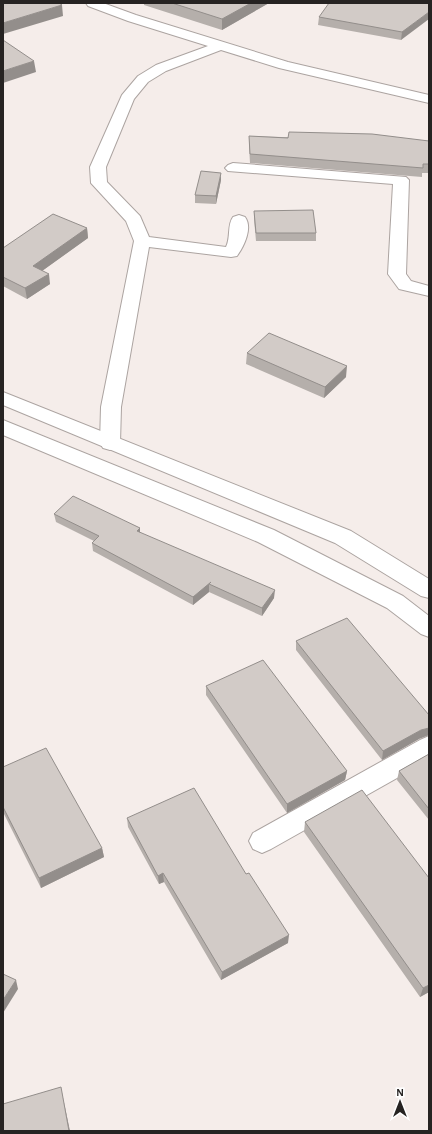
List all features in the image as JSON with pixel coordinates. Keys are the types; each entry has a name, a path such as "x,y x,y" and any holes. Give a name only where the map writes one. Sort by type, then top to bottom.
{"street":[{"path":"92,3 132,18 284,65 429,99"},
{"path":"110,443 111,407 142,241 134,219 99,183 98,167 127,98 143,79 161,68 221,45"},
{"path":"233,168 401,180 398,274 406,285 429,291"},
{"path":"142,241 196,249 231,252 238,240 239,220"},
{"path":"3,398 343,537 429,590"},
{"path":"3,427 266,536 395,602 429,628"},
{"path":"262,841 429,746"}],"building":[{"path":"3,3 59,3 62,5 3,23"},
{"path":"172,3 251,3 222,19"},
{"path":"329,3 429,3 429,12 402,32 319,17"},
{"path":"3,40 34,61 3,71"},
{"path":"289,132 372,134 429,141 429,164 423,164 423,168 250,154 249,136 288,138"},
{"path":"201,171 221,173 216,196 195,195"},
{"path":"313,210 316,233 256,233 254,211"},
{"path":"53,214 87,228 33,266 49,274 25,288 3,277 3,248"},
{"path":"269,333 347,366 325,387 247,353"},
{"path":"73,496 140,528 137,531 275,590 262,608 209,584 211,582 193,597 92,543 99,536 54,514"},
{"path":"347,618 429,715 429,728 421,730 383,751 296,641"},
{"path":"263,660 347,771 287,804 206,686"},
{"path":"46,748 102,848 39,878 3,807 3,767"},
{"path":"429,754 429,809 399,771"},
{"path":"194,788 246,874 249,873 289,935 222,972 163,873 158,876 127,818"},
{"path":"362,790 429,878 429,985 423,988 305,822"},
{"path":"3,974 16,980 3,1000"},
{"path":"61,1087 69,1131 3,1131 3,1104"}]}
